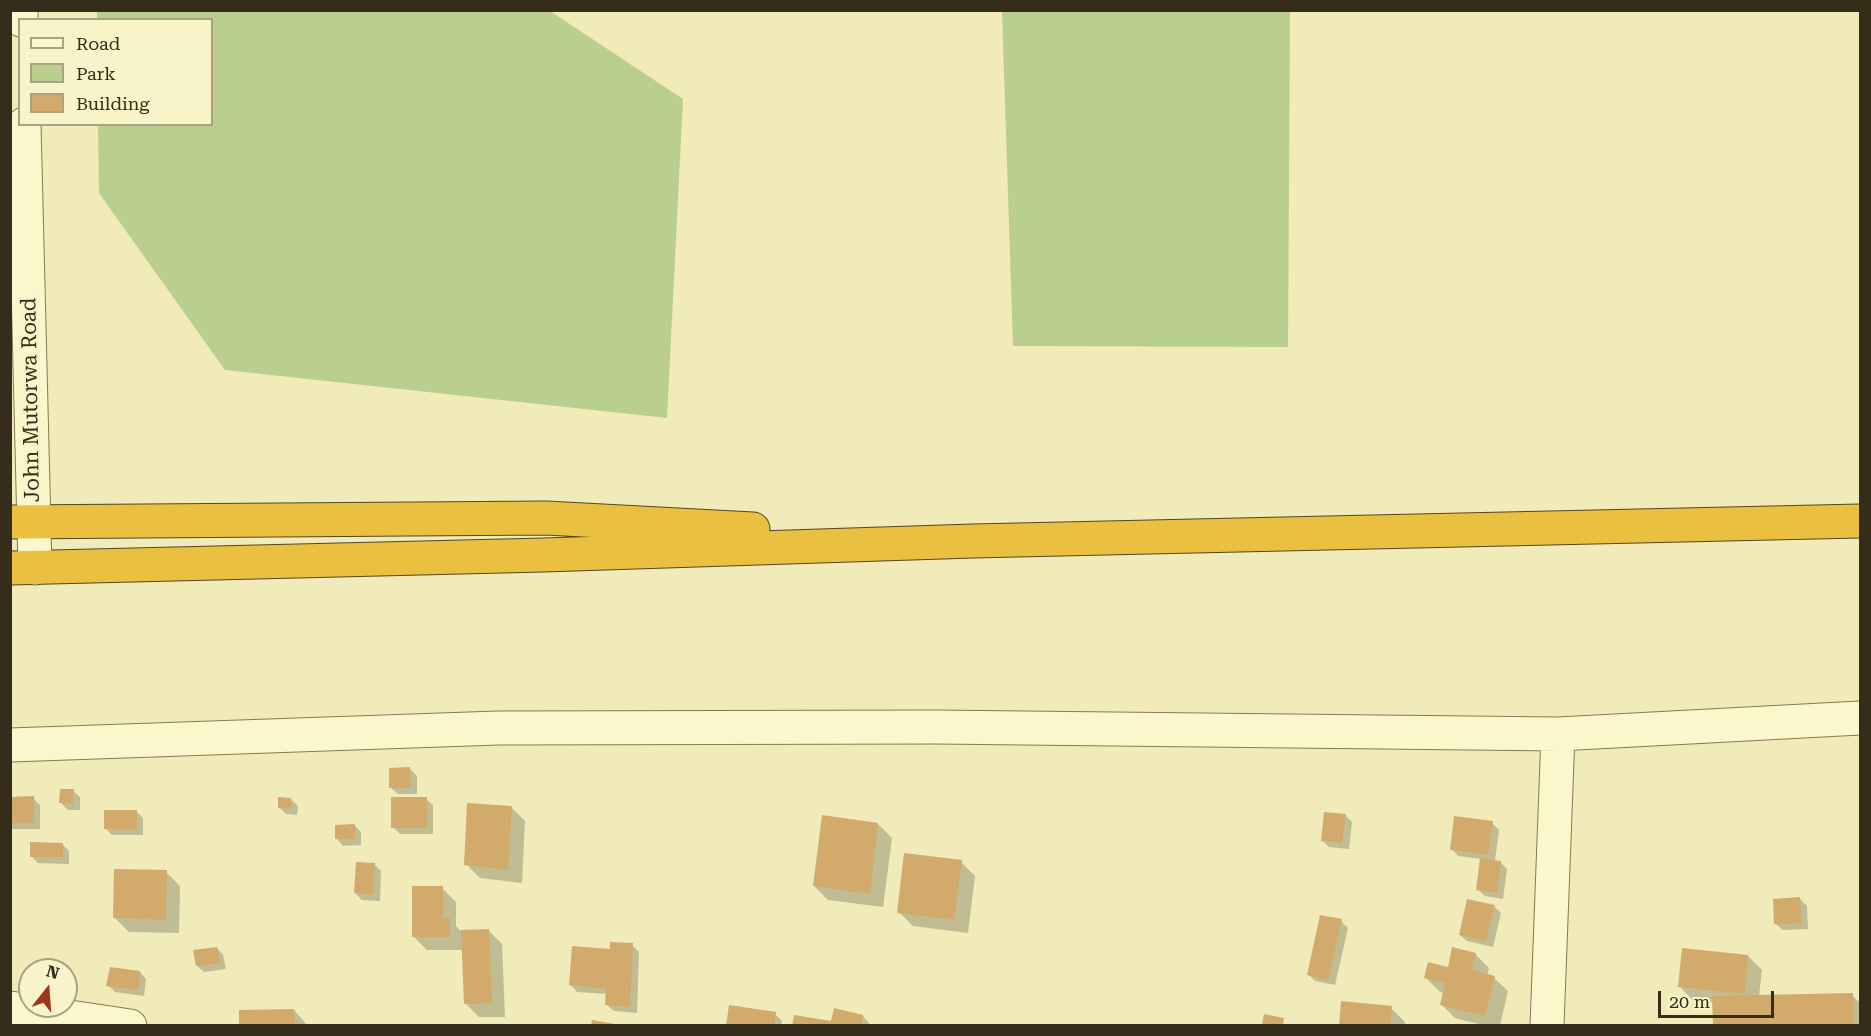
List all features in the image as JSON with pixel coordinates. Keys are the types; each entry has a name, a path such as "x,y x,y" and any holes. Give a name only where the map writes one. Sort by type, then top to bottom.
{"highway":[{"path":"22,522 546,518 974,541"},
{"path":"23,568 556,555 974,541 1860,521"}],"street":[{"name":"John Mutorwa Road","path":"23,568 24,126"},
{"path":"10,745 498,728 936,727 1558,734 1860,718"},
{"path":"1547,1026 1558,734"},
{"path":"10,1008 130,1026"}],"green space":[{"path":"97,11 550,11 683,99 667,418 225,370 99,193 98,126 213,126 213,18 97,18"},
{"path":"1002,11 1290,11 1288,347 1013,346"}],"building":[{"path":"410,767 411,788 389,788 389,768"},
{"path":"60,789 74,789 73,804 59,803"},
{"path":"34,796 34,823 10,823 10,797"},
{"path":"278,797 291,798 291,808 278,808"},
{"path":"391,797 427,797 427,828 391,828"},
{"path":"467,803 512,806 508,870 464,865"},
{"path":"104,810 137,810 137,829 104,829"},
{"path":"1324,812 1346,814 1342,843 1321,841"},
{"path":"822,815 878,823 870,894 813,886"},
{"path":"1454,816 1493,821 1488,855 1450,850"},
{"path":"355,824 355,839 335,839 335,825"},
{"path":"30,842 63,843 63,857 30,857"},
{"path":"904,853 962,860 954,920 897,913"},
{"path":"1480,858 1501,861 1497,893 1476,890"},
{"path":"356,862 375,863 373,895 354,893"},
{"path":"114,869 167,870 166,920 113,918"},
{"path":"412,886 443,886 443,918 450,918 450,937 412,937"},
{"path":"1800,897 1802,923 1774,924 1773,899"},
{"path":"1467,899 1495,905 1486,941 1459,935"},
{"path":"1320,915 1342,919 1328,980 1307,975"},
{"path":"489,929 492,1003 464,1004 461,930"},
{"path":"610,942 633,943 630,1007 605,1005 606,989 569,985 572,946 610,949"},
{"path":"217,947 220,963 196,966 193,950"},
{"path":"1452,947 1476,953 1472,970 1495,976 1485,1016 1440,1005 1445,983 1424,978 1428,962 1448,967"},
{"path":"1682,948 1748,955 1745,994 1678,987"},
{"path":"110,967 140,971 138,990 106,986"},
{"path":"1853,993 1854,1026 1713,1026 1712,996"},
{"path":"1341,1001 1392,1006 1390,1026 1339,1026"},
{"path":"729,1005 776,1012 774,1026 726,1026"},
{"path":"834,1008 863,1015 861,1026 792,1026 794,1015 831,1021"},
{"path":"294,1009 295,1026 239,1026 239,1010"},
{"path":"1264,1014 1284,1018 1283,1026 1262,1026"},
{"path":"592,1020 615,1024 615,1026 591,1026"}]}
